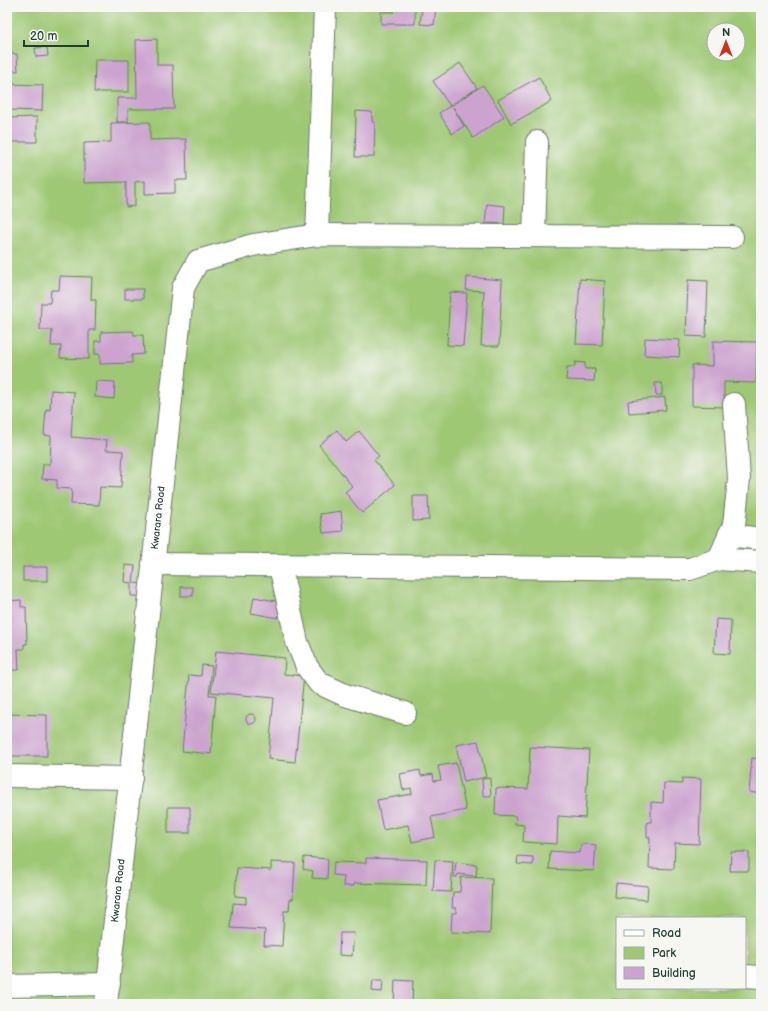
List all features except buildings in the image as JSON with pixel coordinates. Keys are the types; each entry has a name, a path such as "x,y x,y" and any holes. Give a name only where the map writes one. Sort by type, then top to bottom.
{"street":[{"path":"325,7 317,235 732,237"},
{"path":"534,236 537,142"},
{"name":"Kwarara Road","path":"108,994 183,288 198,261 253,245 317,235"},
{"path":"719,559 734,525 739,480 734,404"},
{"path":"729,535 761,539"},
{"path":"153,564 690,569 719,559 761,562"},
{"path":"280,566 297,642 307,667 319,683 345,695 405,713"},
{"path":"7,776 131,778"},
{"path":"746,976 761,978"},
{"path":"7,986 108,994"}],"green space":[{"path":"7,7 761,7 761,1004 7,1004"}]}
